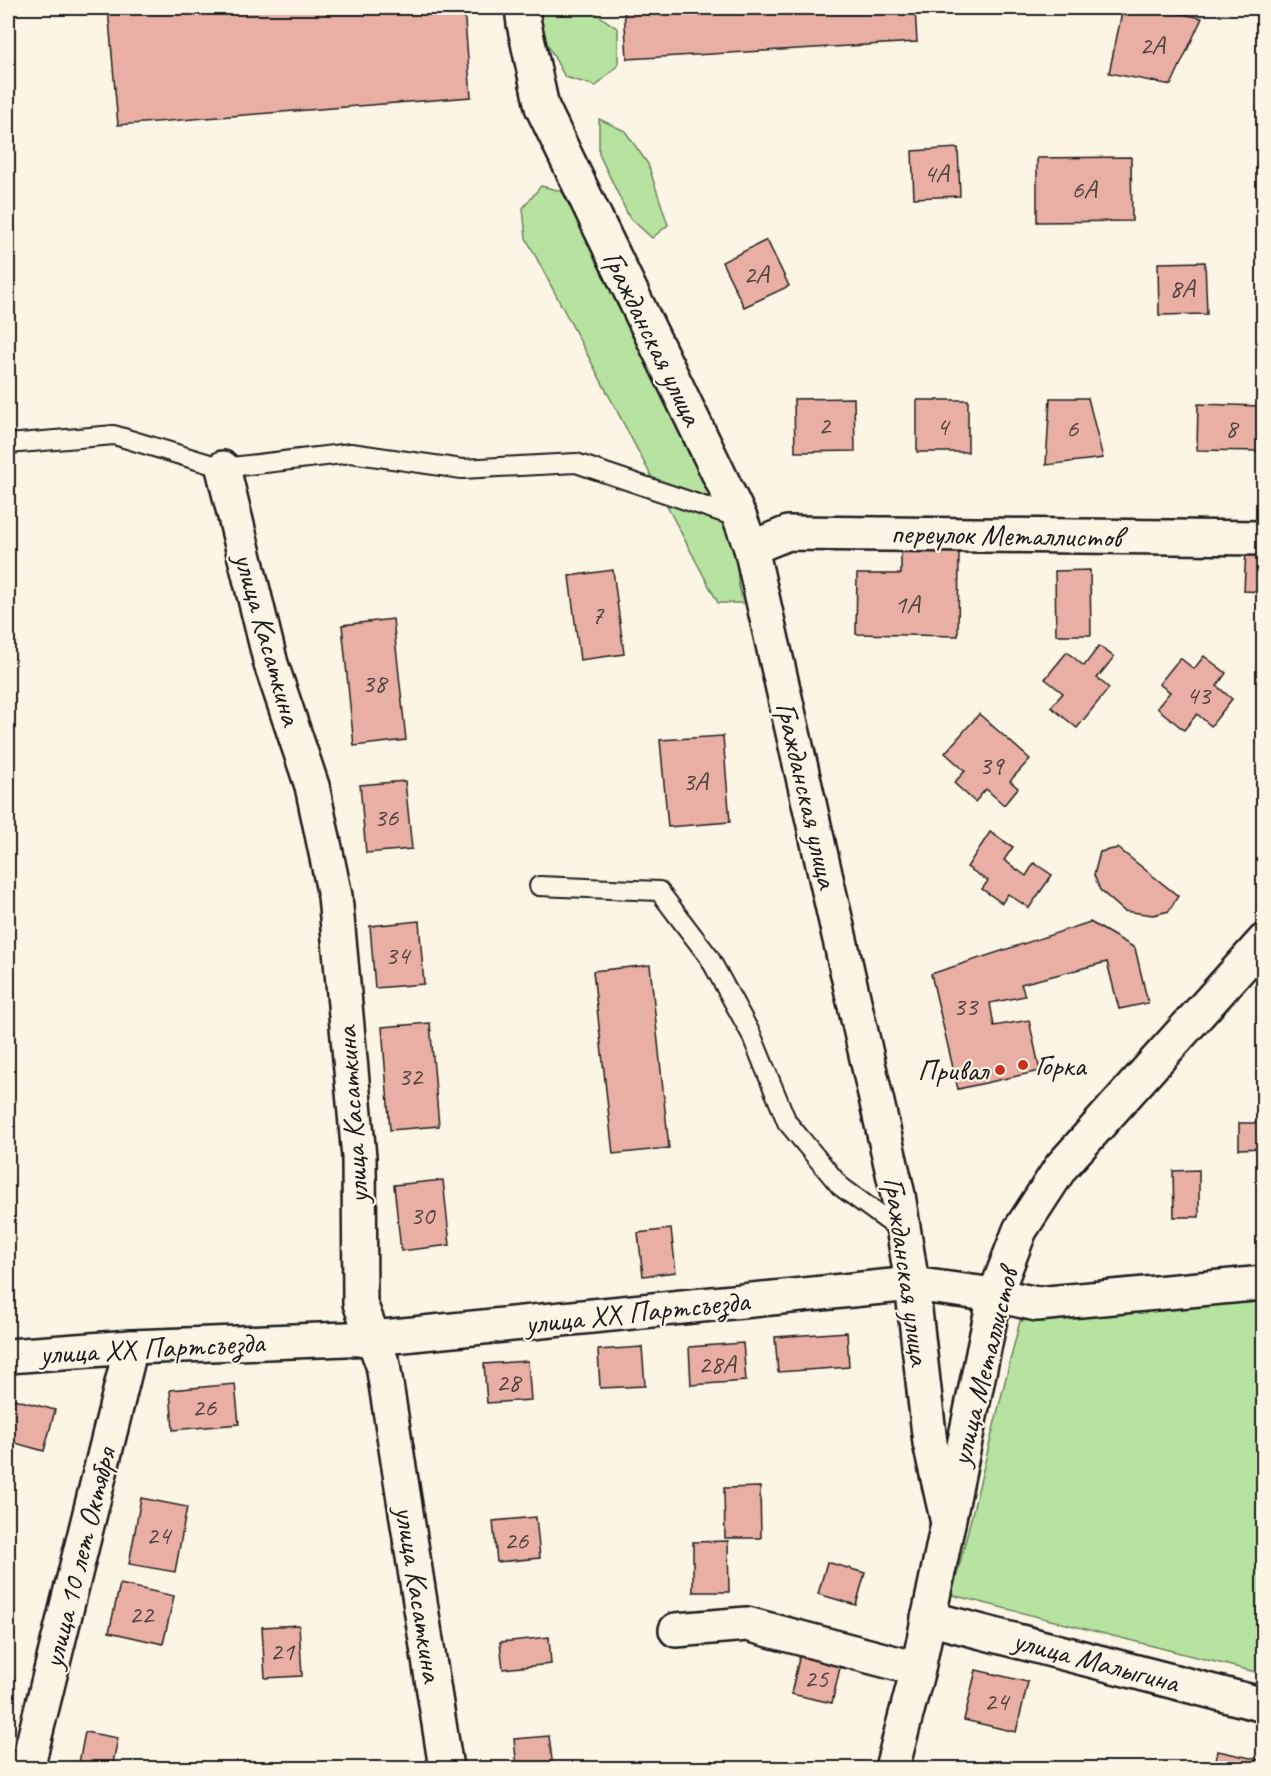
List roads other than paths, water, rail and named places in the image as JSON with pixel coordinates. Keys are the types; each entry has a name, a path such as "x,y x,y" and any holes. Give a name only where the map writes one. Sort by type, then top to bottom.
{"street":[{"name":"Гражданская улица","path":"522,8 542,107 740,518 751,548 898,1195 912,1284 930,1443 948,1522"},
{"name":"улица Касаткина","path":"223,468 271,663 312,786 335,896 359,1157 360,1303 383,1365 446,1768"},
{"name":"переулок Металлистов","path":"751,548 788,533 1263,538"},
{"name":"улица Металлистов","path":"892,1768 918,1669 995,1295 1020,1230 1061,1167 1263,941"},
{"name":"улица XX Партсъезда","path":"8,1356 131,1347 373,1338 912,1284 995,1295 1037,1304 1263,1283"},
{"name":"улица 10 лет Октября","path":"27,1768 131,1347"},
{"name":"улица Малыгина","path":"928,1618 1263,1705"},
{"path":"676,1630 747,1624 918,1669"}],"lane":[{"path":"8,444 114,435 223,468 351,453 462,469 576,463 740,518"},
{"path":"539,886 659,891 709,957 751,1034 787,1122 840,1186 905,1233"}],"place":[{"name":"Горка","path":"1023,1065"},
{"name":"Привал","path":"1000,1070"}]}
